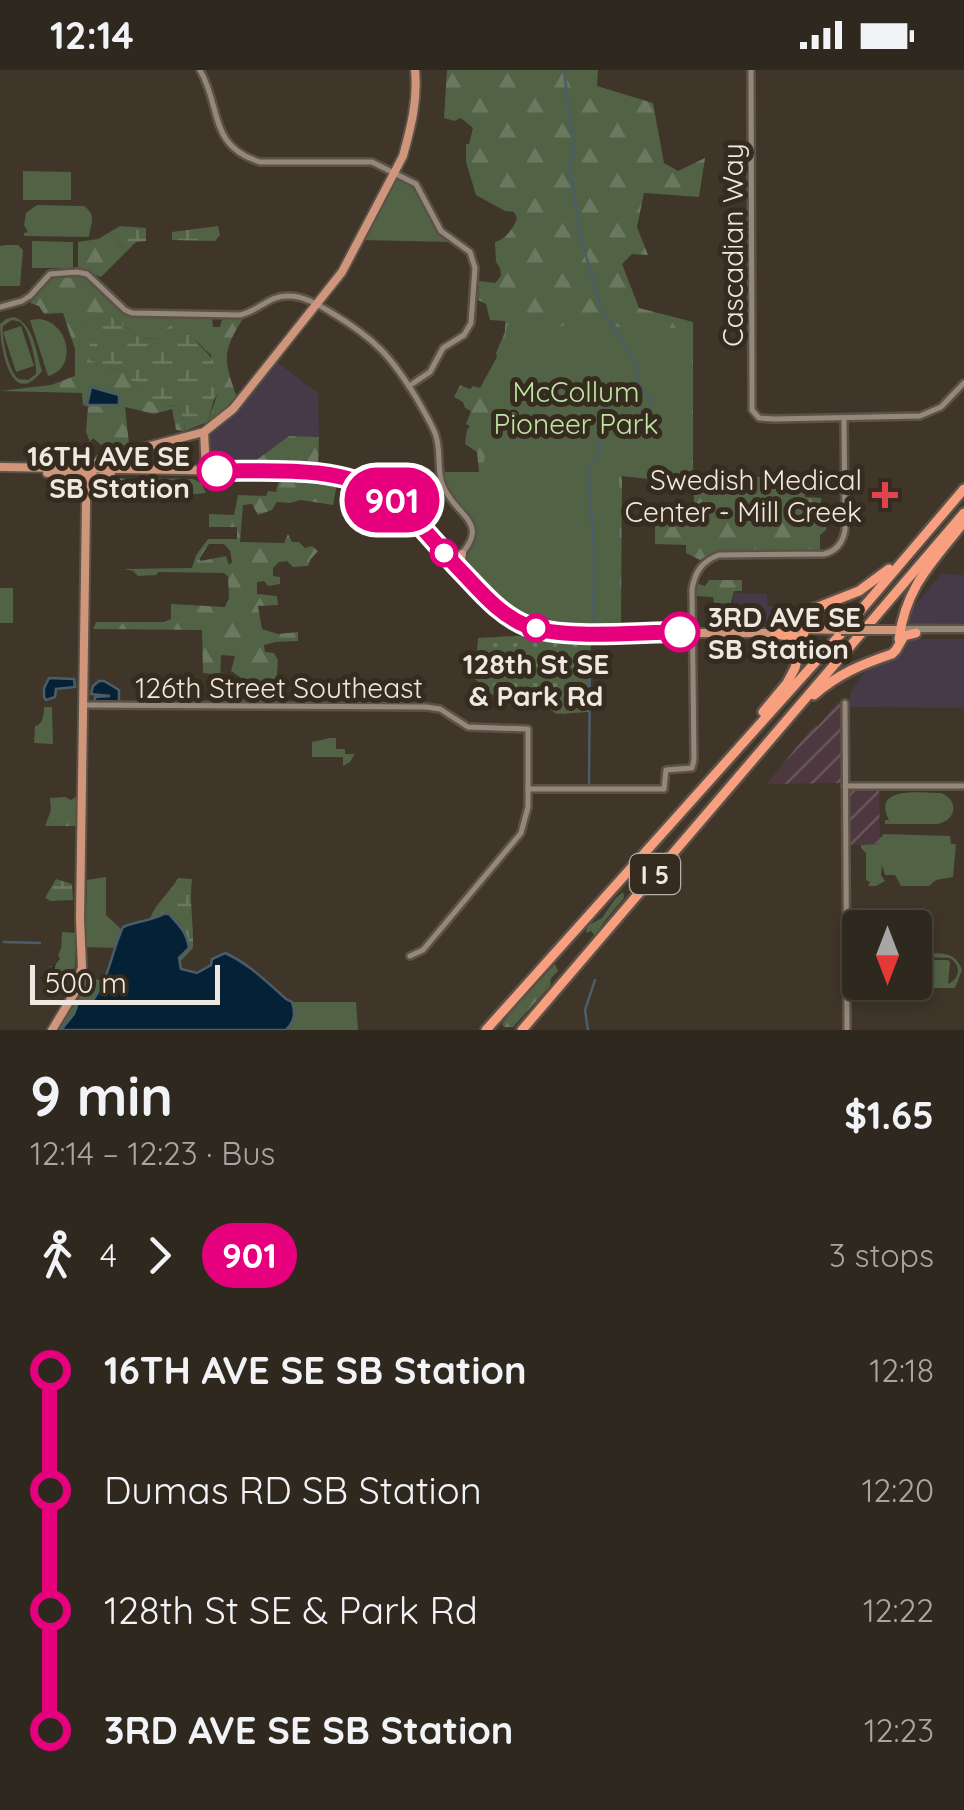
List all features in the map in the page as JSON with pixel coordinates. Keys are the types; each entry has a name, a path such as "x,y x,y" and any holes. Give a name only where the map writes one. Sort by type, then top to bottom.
{"highway":[{"name":"I 5","path":"486,1030 838,638 964,489"},
{"path":"706,785 784,688 795,668 806,618 812,610 871,584 946,510"},
{"name":"I 5","path":"522,1030 964,513"},
{"path":"898,647 911,593 964,522"},
{"path":"784,724 834,679 856,666 892,654 904,636 916,633"},
{"path":"775,634 796,637 802,648"}],"main road":[{"path":"189,436 233,410 342,272 407,143 414,70"},
{"path":"51,1030 74,984 80,961 87,489 96,462 103,458 204,432 216,421"},
{"path":"204,432 206,471"},
{"path":"0,469 111,474 172,471"},
{"path":"0,469 71,474 314,470 346,474 366,480 385,493 507,615 528,626 548,631 737,634 804,630"},
{"path":"71,474 87,489"},
{"path":"87,489 100,477 111,474"},
{"path":"462,554 462,564 472,582"},
{"path":"691,632 798,628 964,631"},
{"path":"737,634 756,630"},
{"path":"900,630 964,631"}],"street":[{"path":"200,70 223,138 245,157 260,162 372,162 419,188 440,232 470,252 474,268 473,316 468,329 443,348 426,376 409,386"},
{"name":"Cascadian Way","path":"750,70 752,410 758,418 844,418"},
{"path":"0,307 22,301 42,280 59,272 87,274 132,312 240,315 256,310 272,298 291,296 316,304 367,334 383,350 409,386 436,436 442,484 471,524 472,538 454,563"},
{"path":"410,956 423,950 517,840 525,824 528,789 664,789 666,770 692,768 692,589 700,566 719,556 832,551 843,540 845,530 844,418 902,418 930,413 946,403 964,383"},
{"path":"846,704 847,1030"},
{"name":"126th Street Southeast","path":"84,705 426,706 468,726 528,729 528,789"},
{"path":"844,786 964,786"}],"shaded area":[{"path":"277,362 318,393 319,437 289,436 254,462 254,467 208,468 208,433 237,413"},
{"path":"941,574 964,575 964,623 909,624 911,610"},
{"path":"734,593 767,594 767,606 776,606 776,625 726,627 726,609 732,606"},
{"path":"909,639 964,639 964,708 849,707 851,691 864,673 905,652"},
{"path":"837,703 843,703 841,783 767,784 815,724 818,726"},
{"path":"879,789 880,844 849,845 848,792"}],"green space":[{"path":"447,70 598,70 597,86 653,103 664,163 678,171 705,158 699,197 644,193 637,227 648,255 632,254 622,264 639,308 693,322 693,474 805,479 805,497 821,498 826,530 820,535 820,551 720,551 700,560 686,553 686,545 655,544 655,522 694,524 694,493 684,483 622,476 621,627 581,626 489,474 443,477 442,472 479,472 477,452 465,444 471,411 454,397 460,385 480,388 497,357 505,321 490,320 486,304 478,300 479,281 495,283 501,276 495,242 509,233 517,218 514,212 476,195 466,162 466,144 473,128 461,118 444,118"},
{"path":"23,171 71,172 71,200 23,200"},
{"path":"394,174 415,184 442,234 452,242 360,240"},
{"path":"37,205 84,206 92,217 89,237 24,236 28,232 24,225 26,213"},
{"path":"120,226 146,228 146,241 136,242 126,252 110,232"},
{"path":"218,226 220,235 215,241 172,240 172,232"},
{"path":"110,232 126,252 101,277 78,268 78,242 98,239"},
{"path":"32,241 73,242 73,268 32,268"},
{"path":"18,245 23,250 20,286 0,286 0,246"},
{"path":"71,275 87,279 132,316 212,316 213,327 220,327 223,317 244,317 231,339 227,356 237,398 226,411 208,422 218,392 211,355 191,336 140,338 112,317 82,320 93,335 89,347 108,369 126,371 145,398 177,406 185,422 184,431 176,430 172,409 154,414 125,407 129,444 107,450 93,438 90,442 86,432 88,406 83,405 82,393 0,391 51,385 75,376 75,349 63,313 44,314 39,306 30,303 51,277","holes":["91,387 118,395 119,404 88,404"]},
{"path":"84,313 112,317 140,338 159,339 168,328 182,322 189,326 214,364 214,384 219,392 208,422 184,431 185,422 177,406 151,402 140,394 126,371 108,369 89,360 92,338 82,320"},
{"path":"14,317 26,326 42,371 22,384 15,380 5,360 0,324","holes":["12,320 20,322 32,346 36,374 28,380 15,376 6,354 3,326"]},
{"path":"39,319 57,328 66,345 64,364 48,376 30,320"},
{"name":"McCollum Pioneer Park","path":"507,325 683,328 681,474 619,475 621,633 547,631 507,615 465,575 462,557 472,539 471,524 445,491 440,473 482,473"},
{"path":"21,326 34,366 16,372 3,332"},
{"path":"289,436 319,437 318,467 257,467 255,461"},
{"path":"280,476 338,478 333,505 301,500 277,502 272,510 258,515 252,504 243,505 240,542 284,543 288,534 292,542 318,551 308,566 293,567 287,561 279,562 273,568 273,576 280,577 280,584 268,586 264,581 257,582 257,594 277,596 278,605 258,606 262,629 278,634 298,632 298,641 264,645 265,652 274,653 278,660 275,703 235,704 243,679 231,671 235,656 221,655 220,682 215,683 213,674 203,673 202,630 93,629 96,622 164,622 171,619 171,604 225,607 229,598 228,576 223,573 158,572 138,576 124,569 192,568 208,539 237,539 237,527 209,527 209,514 234,515 238,495 266,496 268,491 276,492","holes":["209,544 224,544 230,551 229,565 226,556 199,559"]},
{"path":"104,478 134,479 137,494 93,495 93,488"},
{"path":"193,479 201,483 206,493 169,497 140,494 140,481"},
{"path":"709,580 742,580 742,591 734,591 730,606 715,608 713,597 695,596 696,583 705,586"},
{"path":"0,588 13,588 13,623 0,623"},
{"path":"591,637 589,712 557,714 543,705 503,704 475,679 478,638"},
{"path":"44,707 52,707 53,744 34,743 35,726 41,721"},
{"path":"336,738 336,749 355,754 350,762 343,766 343,757 312,757 312,742"},
{"path":"941,793 953,805 952,814 944,822 885,824 889,820 887,801 893,796"},
{"path":"78,795 78,826 45,826 51,810 50,798 71,800"},
{"path":"883,834 950,836 951,844 956,844 953,877 936,880 929,886 901,886 895,875 885,875 882,865 885,881 868,886 866,853 861,845 879,844"},
{"path":"106,877 106,915 122,930 114,948 85,947 87,880"},
{"path":"178,878 192,879 193,939 193,948 179,963 188,945 185,933 164,914 150,919"},
{"path":"56,879 72,884 73,900 45,898"},
{"path":"623,892 624,898 596,935 586,933 587,926 602,918"},
{"path":"62,932 76,933 75,968 59,974 49,966 60,959"},
{"path":"932,954 949,955 959,963 962,970 955,988 932,988 932,960 950,962 948,984 957,975 956,964 950,958 932,957"},
{"path":"555,964 558,971 550,986 513,1027 504,1027 502,1024 513,1009"},
{"path":"84,977 105,981 98,995 76,1007 61,1030 57,1030 81,995 77,992"},
{"path":"292,1002 356,1002 358,1030 286,1030 294,1018"}],"water":[{"path":"91,387 119,395 119,405 87,405"},
{"path":"49,678 74,679 75,687 56,689 55,697 46,700 44,688"},
{"path":"99,681 119,690 119,702 95,701 95,697 110,696 91,694"},
{"path":"164,914 176,922 188,943 189,948 179,958 181,969 197,973 225,953 233,957 292,1002 294,1018 286,1030 61,1030 78,1003 91,1003 97,994 123,927"}],"waterway":[{"path":"564,70 574,151 569,166 582,242 601,307 636,365 638,384 651,403 647,410 600,437 599,454 588,467 595,562 593,612 597,624"},
{"path":"589,786 590,656"},
{"path":"4,942 40,943"},
{"path":"588,1030 585,1010 595,980"}],"bus line":[{"name":"901","path":"217,471 334,474 385,493 488,599 528,626 561,633 680,632"}],"place":[{"name":"16TH AVE SE SB Station","path":"217,471"},
{"name":"Swedish Medical Center - Mill Creek","path":"885,495"},
{"name":"128th St SE & Park Rd","path":"536,628"},
{"name":"3RD AVE SE SB Station","path":"680,632"}]}
